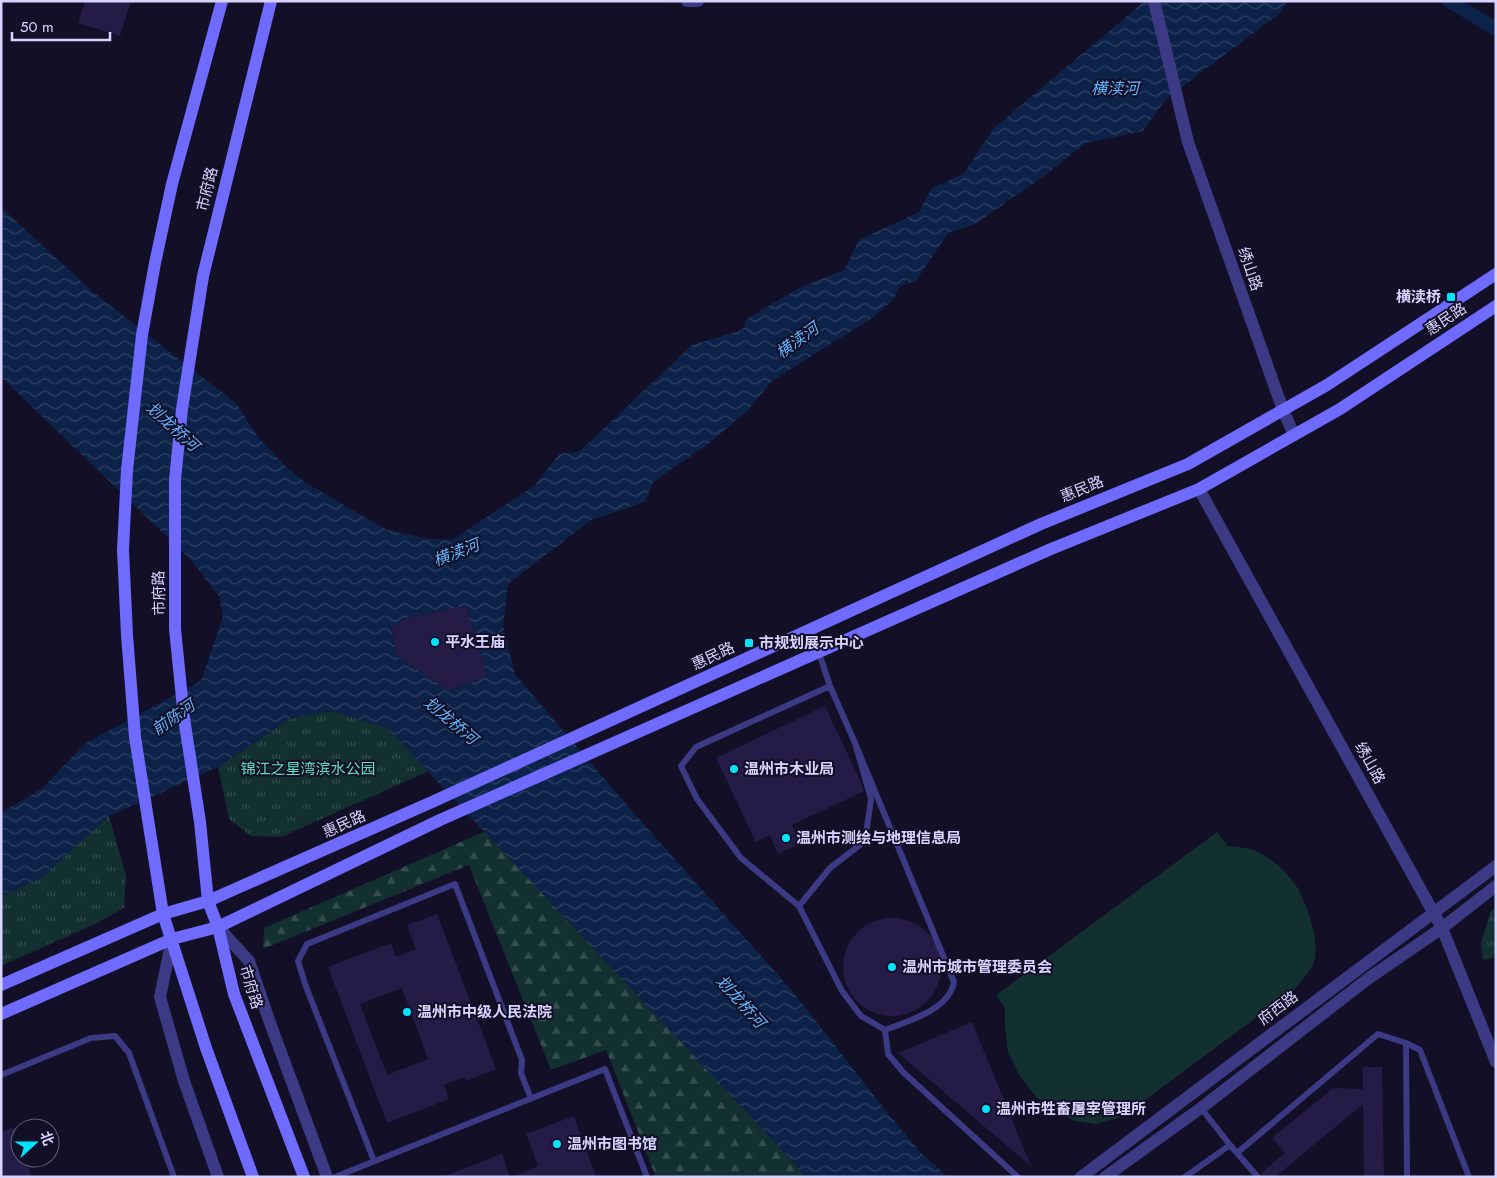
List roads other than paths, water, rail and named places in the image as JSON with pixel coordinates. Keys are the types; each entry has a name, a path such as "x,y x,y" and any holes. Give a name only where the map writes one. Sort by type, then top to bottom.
{"main road":[{"path":"222,1 172,184 142,335 127,470 123,550 126,635 135,737 163,914 206,1048 252,1177"},
{"name":"市府路","path":"272,1 203,276 182,409 175,480 175,629 184,718 200,822 208,901 218,927 234,994 304,1177"},
{"name":"惠民路","path":"1,985 163,914 208,901 432,802 1041,524 1188,464 1327,385 1496,274"},
{"name":"惠民路","path":"1,1014 172,939 218,927 440,820 599,749 1051,549 1199,489 1340,409 1496,306"}],"street":[{"path":"687,1 698,1"},
{"name":"绣山路","path":"1154,1 1188,142 1283,410 1294,435"},
{"name":"绣山路","path":"1199,489 1434,912 1496,1062"},
{"name":"府西路","path":"1081,1177 1496,866"},
{"path":"1105,1177 1201,1108 1369,978 1442,928 1496,886"},
{"path":"218,927 249,960 327,1177"},
{"path":"172,939 160,997 184,1081 218,1177"}],"lane":[{"path":"811,629 830,686 954,982 952,991 937,1007 885,1030"},
{"path":"830,686 696,747 681,766 696,799 741,858 799,906 842,991 861,1016 885,1030"},
{"path":"799,906 830,868 865,841 871,799 855,743"},
{"path":"374,1161 304,984 298,961 307,944 455,884 522,1060 521,1073 530,1099"},
{"path":"885,1030 888,1054 904,1072 1018,1177"},
{"path":"1236,1153 1378,1034 1406,1042 1420,1050 1469,1177"},
{"path":"1,1075 91,1038 115,1036 129,1053 174,1177"},
{"path":"1406,1042 1407,1177"},
{"path":"335,1177 605,1069 647,1177"},
{"path":"1201,1108 1236,1153 1257,1176"},
{"path":"1185,1177 1230,1145"}],"water":[{"path":"1145,1 1287,1 1279,14 1166,99 1143,131 1086,143 1044,176 975,224 948,233 916,281 900,286 894,299 872,318 772,381 748,410 711,442 653,482 645,502 591,520 508,584 503,626 515,674 632,811 794,993 922,1154 948,1177 805,1177 796,1165 388,729 331,711 289,719 218,767 109,816 41,878 1,896 1,813 41,789 86,743 201,681 223,617 219,596 190,559 1,377 1,207 94,293 236,403 258,437 289,470 308,484 387,530 429,539 452,540 535,485 559,454 580,451 692,345 742,330 747,319 799,288 844,270 859,240 919,212 931,189 964,173 994,128","holes":["466,606 487,676 450,691 397,656 391,628 407,618"]}],"waterway":[{"path":"1449,1 1496,29"}],"place":[{"name":"横渎桥","path":"1451,297"},
{"name":"平水王庙","path":"435,642"},
{"name":"市规划展示中心","path":"749,643"},
{"name":"温州市木业局","path":"734,769"},
{"name":"温州市测绘与地理信息局","path":"786,838"},
{"name":"温州市城市管理委员会","path":"892,967"},
{"name":"温州市中级人民法院","path":"407,1012"},
{"name":"温州市牲畜屠宰管理所","path":"986,1109"},
{"name":"温州市图书馆","path":"557,1144"}],"water label":[{"name":"横渎河","path":"1115,88"},
{"name":"横渎河","path":"797,340"},
{"name":"划龙桥河","path":"173,426"},
{"name":"横渎河","path":"456,552"},
{"name":"前陈河","path":"173,717"},
{"name":"划龙桥河","path":"451,720"},
{"name":"划龙桥河","path":"741,1001"}],"park label":[{"name":"锦江之星湾滨水公园","path":"308,769"}]}
